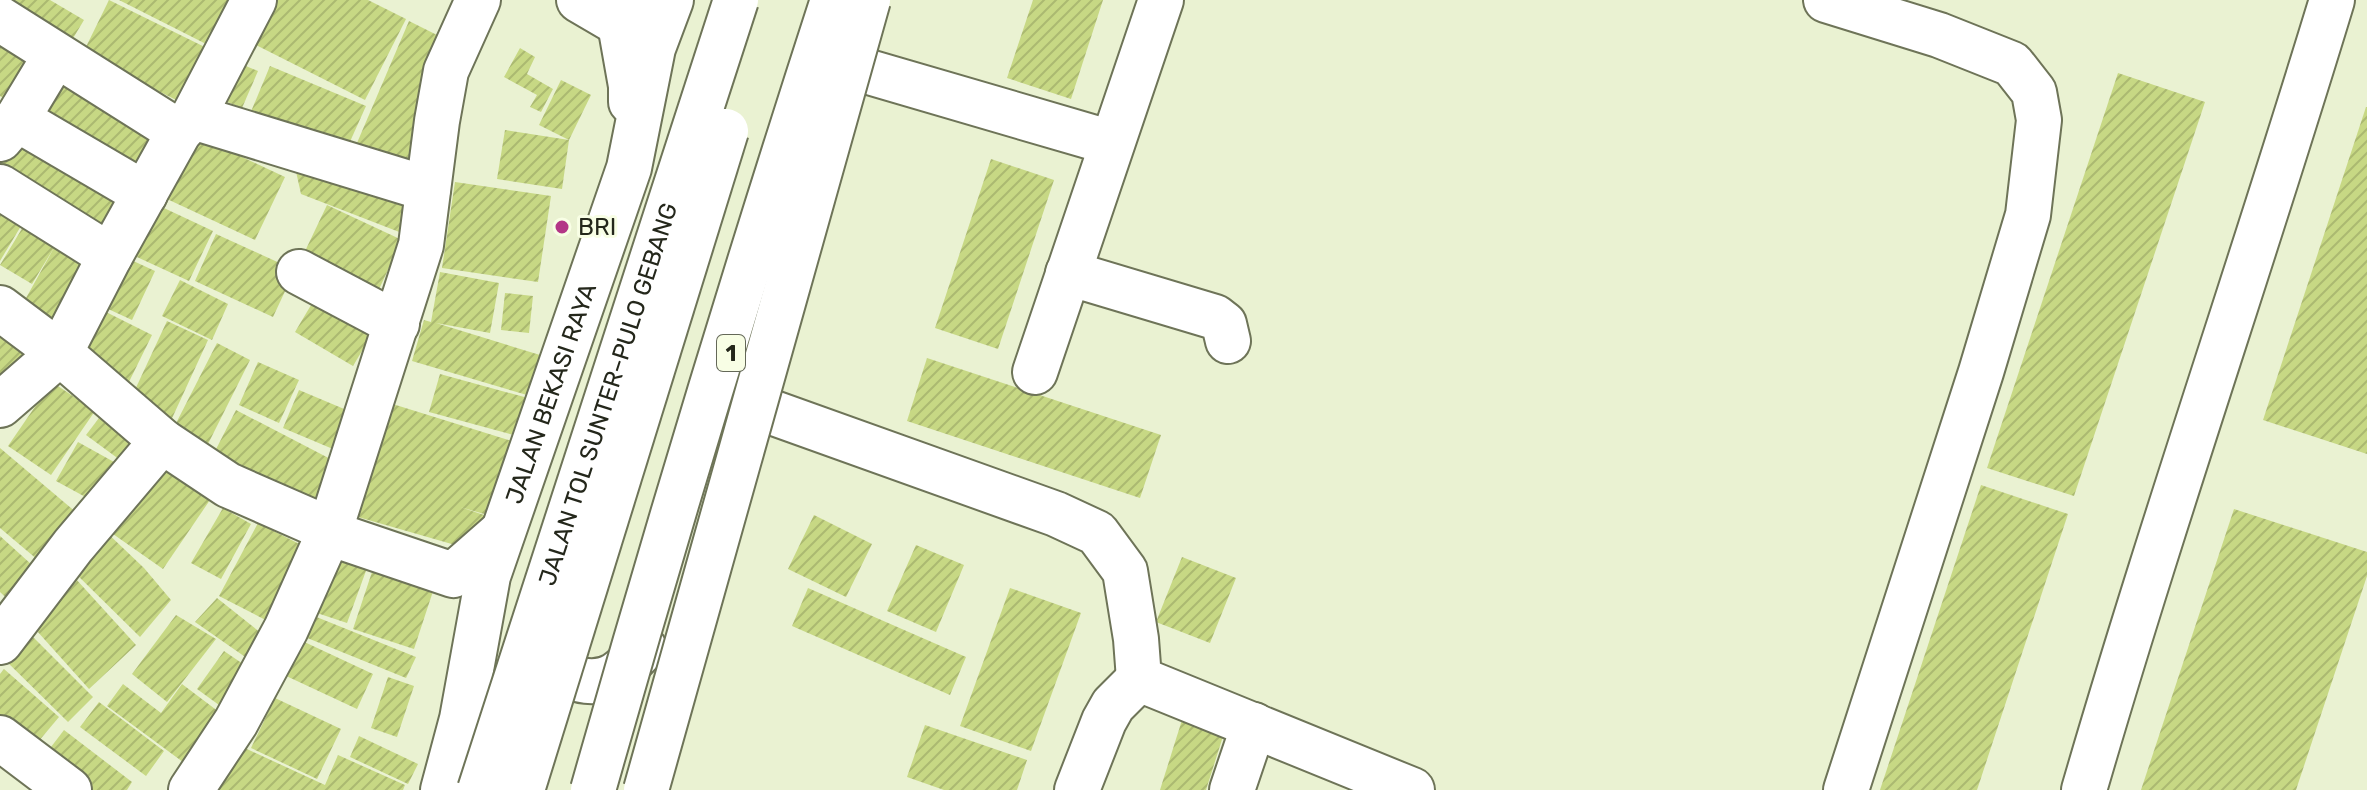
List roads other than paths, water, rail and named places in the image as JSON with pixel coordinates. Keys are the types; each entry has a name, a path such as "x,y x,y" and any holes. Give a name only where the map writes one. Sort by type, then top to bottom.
{"main road":[{"path":"0,405 60,353 110,256 254,0"},
{"path":"191,790 236,722 286,629 329,533 421,245 446,71 478,0"},
{"path":"579,0 635,12 629,168"},
{"name":"JALAN BEKASI RAYA","path":"443,790 462,719 488,576 629,168 653,48 671,0"},
{"name":"JALAN TOL SUNTER–PULO GEBANG","path":"480,790 736,0"},
{"path":"522,790 766,0"},
{"path":"593,790 664,542 836,0"},
{"name":"1","path":"605,790 718,393 836,0"},
{"path":"860,0 821,58 1112,143"},
{"path":"646,790 868,0"},
{"path":"1035,372 1161,0"},
{"path":"1826,0 1939,35 2012,64 2034,92 2039,120 2028,215 1981,372 1846,790"},
{"path":"2084,790 2332,0"},
{"path":"0,19 55,56 186,124 428,189"},
{"path":"55,56 8,129 145,194"},
{"path":"0,187 110,256"},
{"path":"299,272 397,324"},
{"path":"1068,273 1215,317 1224,324 1228,341"},
{"path":"0,308 60,353 162,441 228,485 310,521 329,533 453,575 502,532"},
{"path":"718,393 1056,514 1097,533 1125,571 1139,679 1113,705 1104,721 1077,790"},
{"path":"0,642 97,516 162,441"},
{"path":"488,576 533,650 559,672 587,682 601,680 615,675 644,648"},
{"path":"1139,679 1254,725 1391,786"},
{"path":"1232,790 1254,725"},
{"path":"0,738 69,790"}],"place":[{"name":"BRI","path":"562,227"}]}
